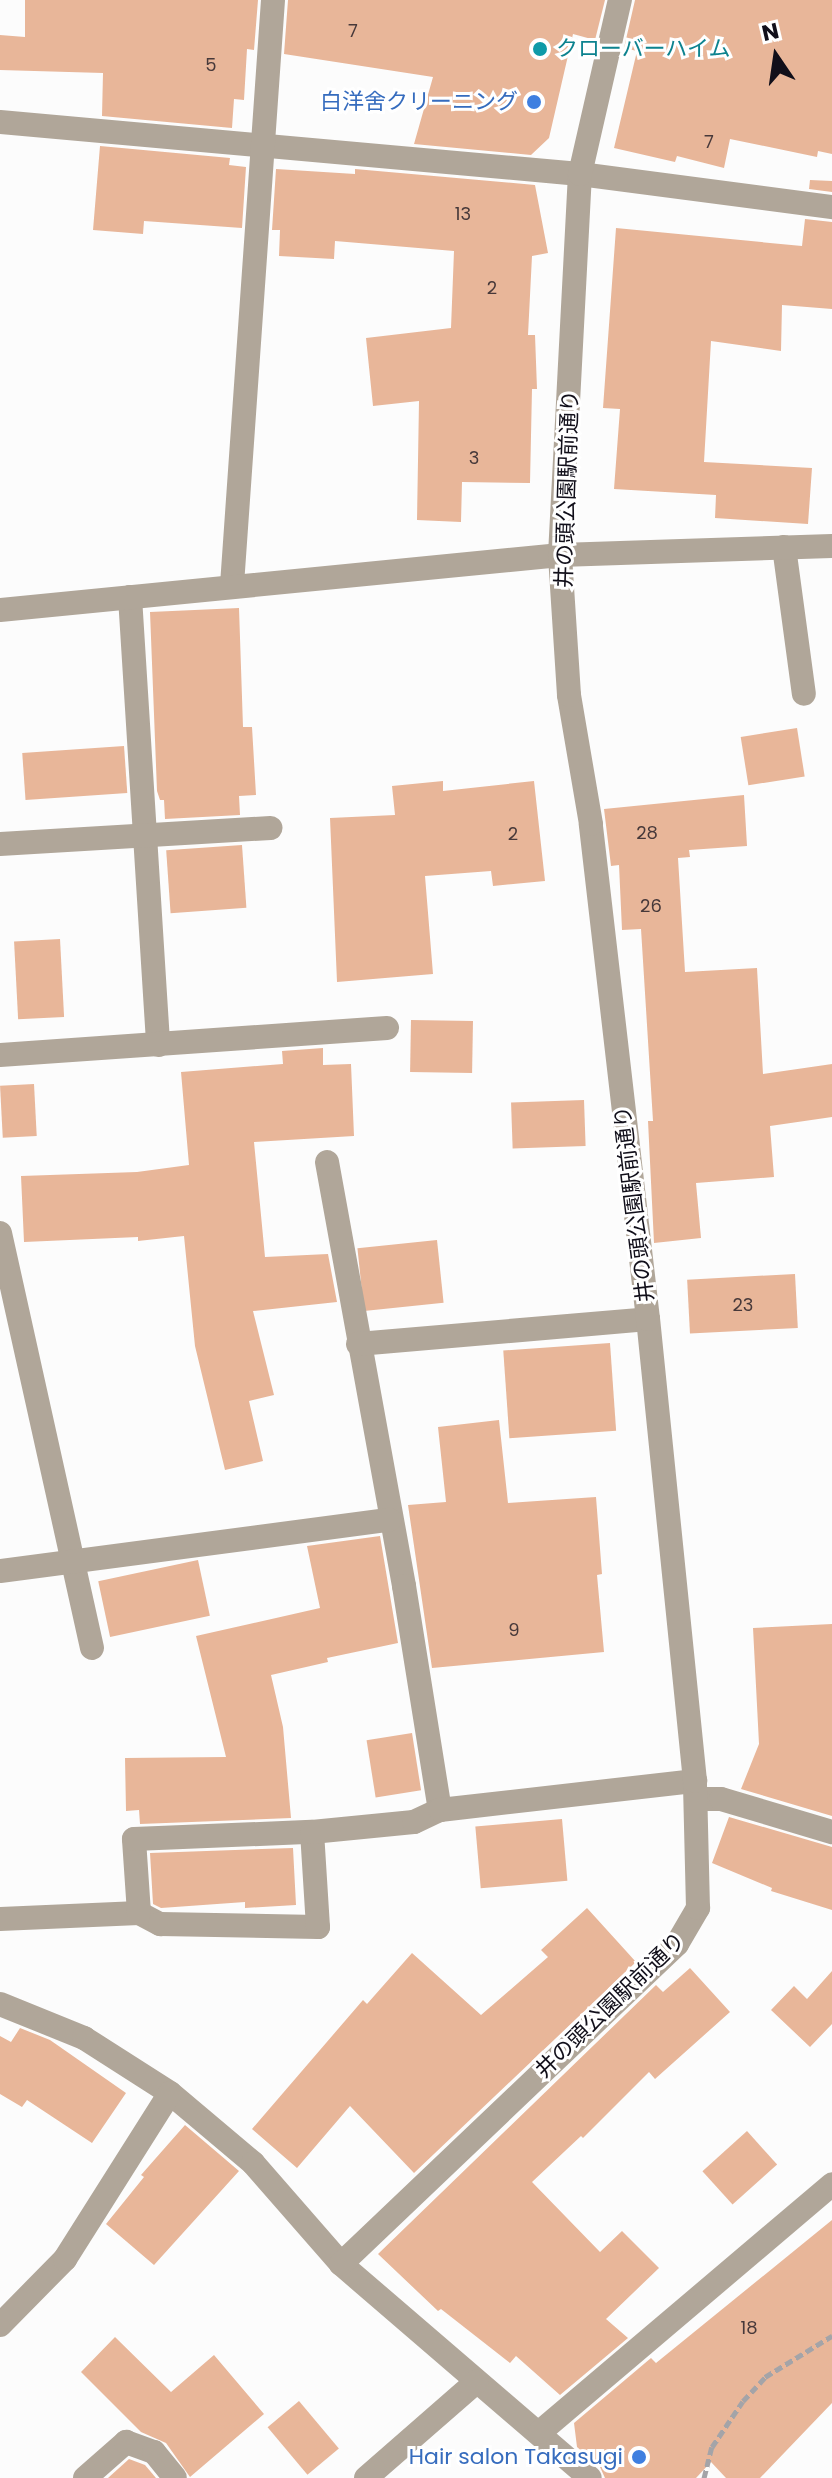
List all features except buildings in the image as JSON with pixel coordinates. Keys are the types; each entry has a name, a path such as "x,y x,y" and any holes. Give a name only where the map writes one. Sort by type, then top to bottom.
{"street":[{"path":"232,585 273,0"},
{"name":"井の頭公園駅前通り","path":"341,2264 677,1944 698,1908 696,1790 648,1319 591,824 569,695 560,555 580,174 620,0"},
{"path":"0,122 580,174 832,207"},
{"path":"0,610 560,555 832,546"},
{"path":"784,547 804,694"},
{"path":"130,597 158,1045"},
{"path":"0,844 271,828"},
{"path":"0,1055 387,1028"},
{"path":"327,1162 404,1586 440,1810"},
{"path":"0,1233 92,1648"},
{"path":"358,1344 648,1319"},
{"path":"0,1571 390,1520"},
{"path":"139,1913 134,1839 312,1832 414,1822 440,1810 696,1790 832,1832"},
{"path":"0,1919 139,1913 160,1924 318,1927 312,1832"},
{"path":"0,2004 84,2038 170,2093 253,2163 341,2264 590,2478"},
{"path":"0,2325 65,2259 170,2093"},
{"path":"540,2432 832,2184"},
{"path":"366,2478 477,2381"},
{"path":"85,2478 126,2442 154,2452 175,2478"}],"path":[{"path":"704,2478 717,2438 743,2401 765,2377 832,2336"}],"place":[{"name":"クローバーハイム","path":"540,49"},
{"name":"白洋舍クリーニング","path":"534,102"},
{"name":"Hair salon Takasugi","path":"639,2457"}]}
